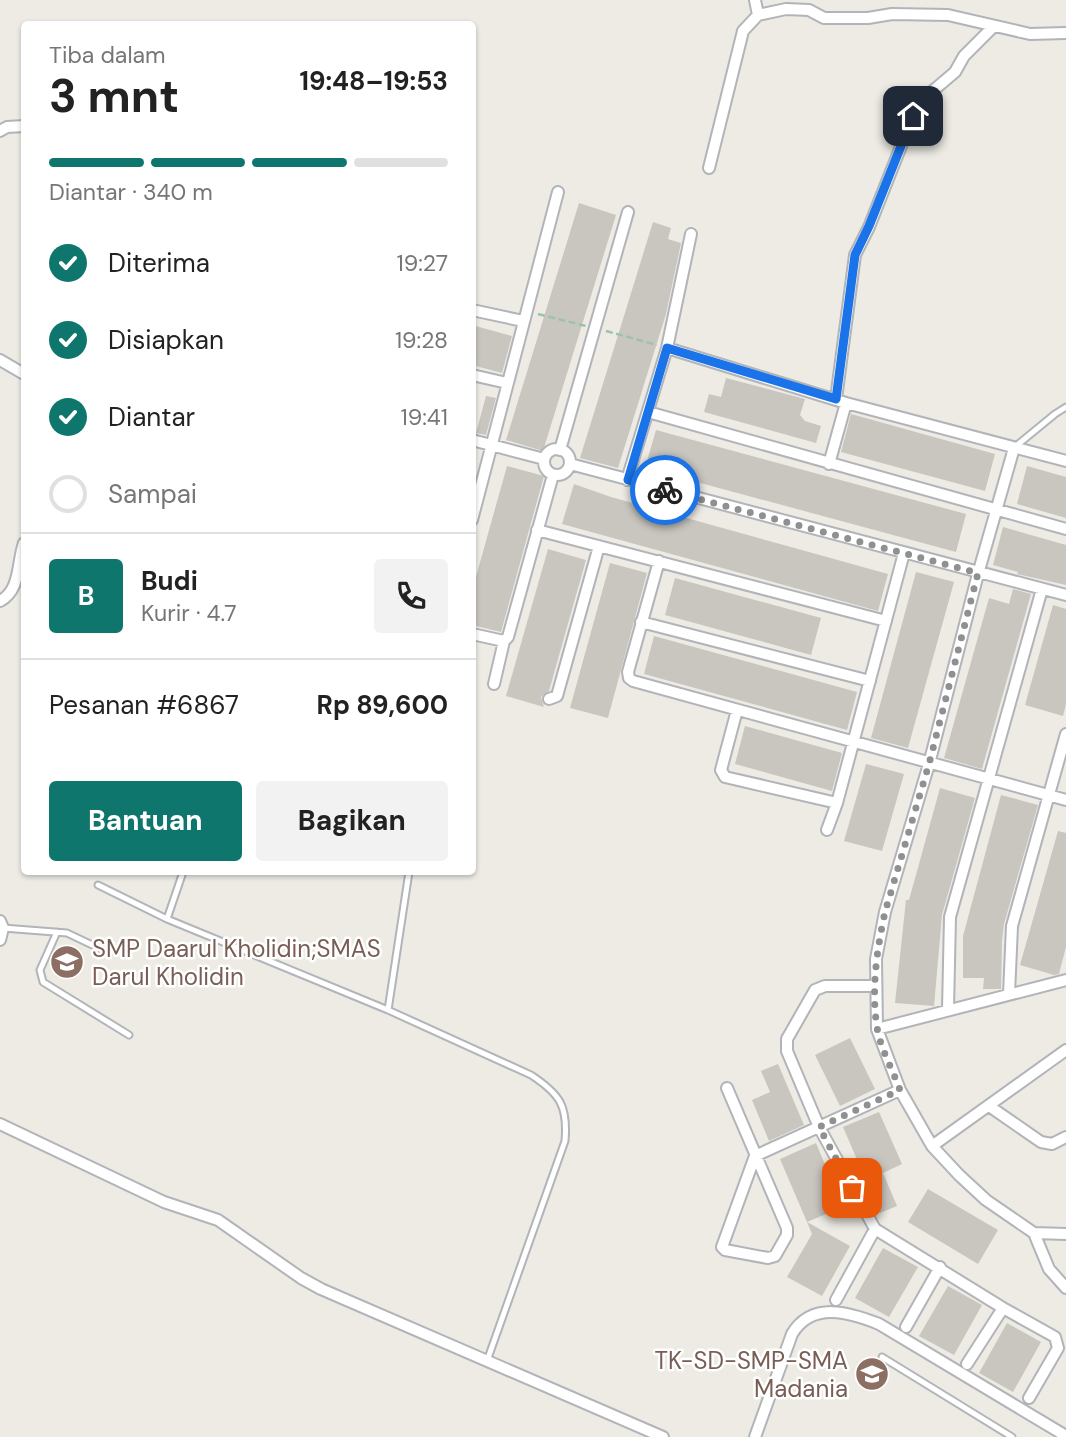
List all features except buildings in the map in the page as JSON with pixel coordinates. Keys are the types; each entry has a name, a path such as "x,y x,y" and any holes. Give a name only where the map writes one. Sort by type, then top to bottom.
{"street":[{"path":"755,0 758,15"},
{"path":"709,168 743,31 758,15 809,5 824,18 868,18 892,14 948,15 1030,34 1066,33"},
{"path":"829,464 841,401 855,255 922,100 955,72 964,56 993,27"},
{"path":"0,131 7,127 21,126"},
{"path":"476,499 558,192"},
{"path":"560,450 628,212"},
{"path":"628,480 667,348 691,234"},
{"path":"476,311 523,321"},
{"path":"667,348 841,401 1066,461"},
{"path":"0,360 21,372"},
{"path":"476,376 507,383"},
{"path":"648,412 1066,529"},
{"path":"476,441 544,459"},
{"path":"1014,448 978,573 929,764 885,912 876,959 877,1029 900,1090 932,1146 986,1200 1034,1233 1066,1234"},
{"path":"560,450 568,456 569,464 564,473 554,475 546,469 544,459 551,452 560,450"},
{"path":"569,464 1066,596"},
{"path":"494,684 504,641 508,637 554,475"},
{"path":"537,530 886,621"},
{"path":"549,699 557,696 599,546"},
{"path":"827,830 854,742 904,553"},
{"path":"0,601 12,590 21,555"},
{"path":"659,561 628,672 633,681 1066,800"},
{"path":"948,1009 950,917 1042,589"},
{"path":"641,622 870,681"},
{"path":"476,635 504,641"},
{"path":"737,710 721,770 725,777 837,803"},
{"path":"1009,994 1012,926 1066,734"},
{"path":"877,1029 1066,980"},
{"path":"875,986 825,986 815,990 787,1039 787,1051 819,1127 875,1229 1055,1337 1058,1348 1029,1398"},
{"path":"932,1146 1066,1050"},
{"path":"727,1088 755,1156 787,1228 787,1235 772,1258 724,1250 722,1247 755,1156 900,1090"},
{"path":"989,1106 1041,1142 1052,1144 1066,1137"},
{"path":"0,1124 164,1202 218,1220 301,1279 663,1437"},
{"path":"836,1300 875,1229"},
{"path":"1034,1233 1049,1269 1066,1288"},
{"path":"906,1327 940,1267"},
{"path":"967,1364 1003,1308"},
{"path":"755,1437 798,1324 807,1317 830,1312 861,1316 879,1324 1066,1436"}],"lane":[{"path":"1014,448 1066,407"},
{"path":"167,919 182,875"},
{"path":"388,1010 409,875"},
{"path":"97,885 167,919 388,1010 531,1075 550,1087 563,1104 565,1141 487,1361"},
{"path":"1,929 57,932 75,936 109,954"},
{"path":"57,932 40,970 43,982 129,1035"},
{"path":"882,1357 1012,1437"}],"way so far":[{"path":"665,490 978,573 929,764 885,912 876,959 877,1029 900,1090 819,1127 852,1188"}],"place":[{"name":"SMP Daarul Kholidin;SMAS Darul Kholidin","path":"67,962"},
{"name":"TK-SD-SMP-SMA Madania","path":"872,1374"}],"route":[{"path":"665,490 628,480 667,348 836,399 855,255 913,116"}]}
